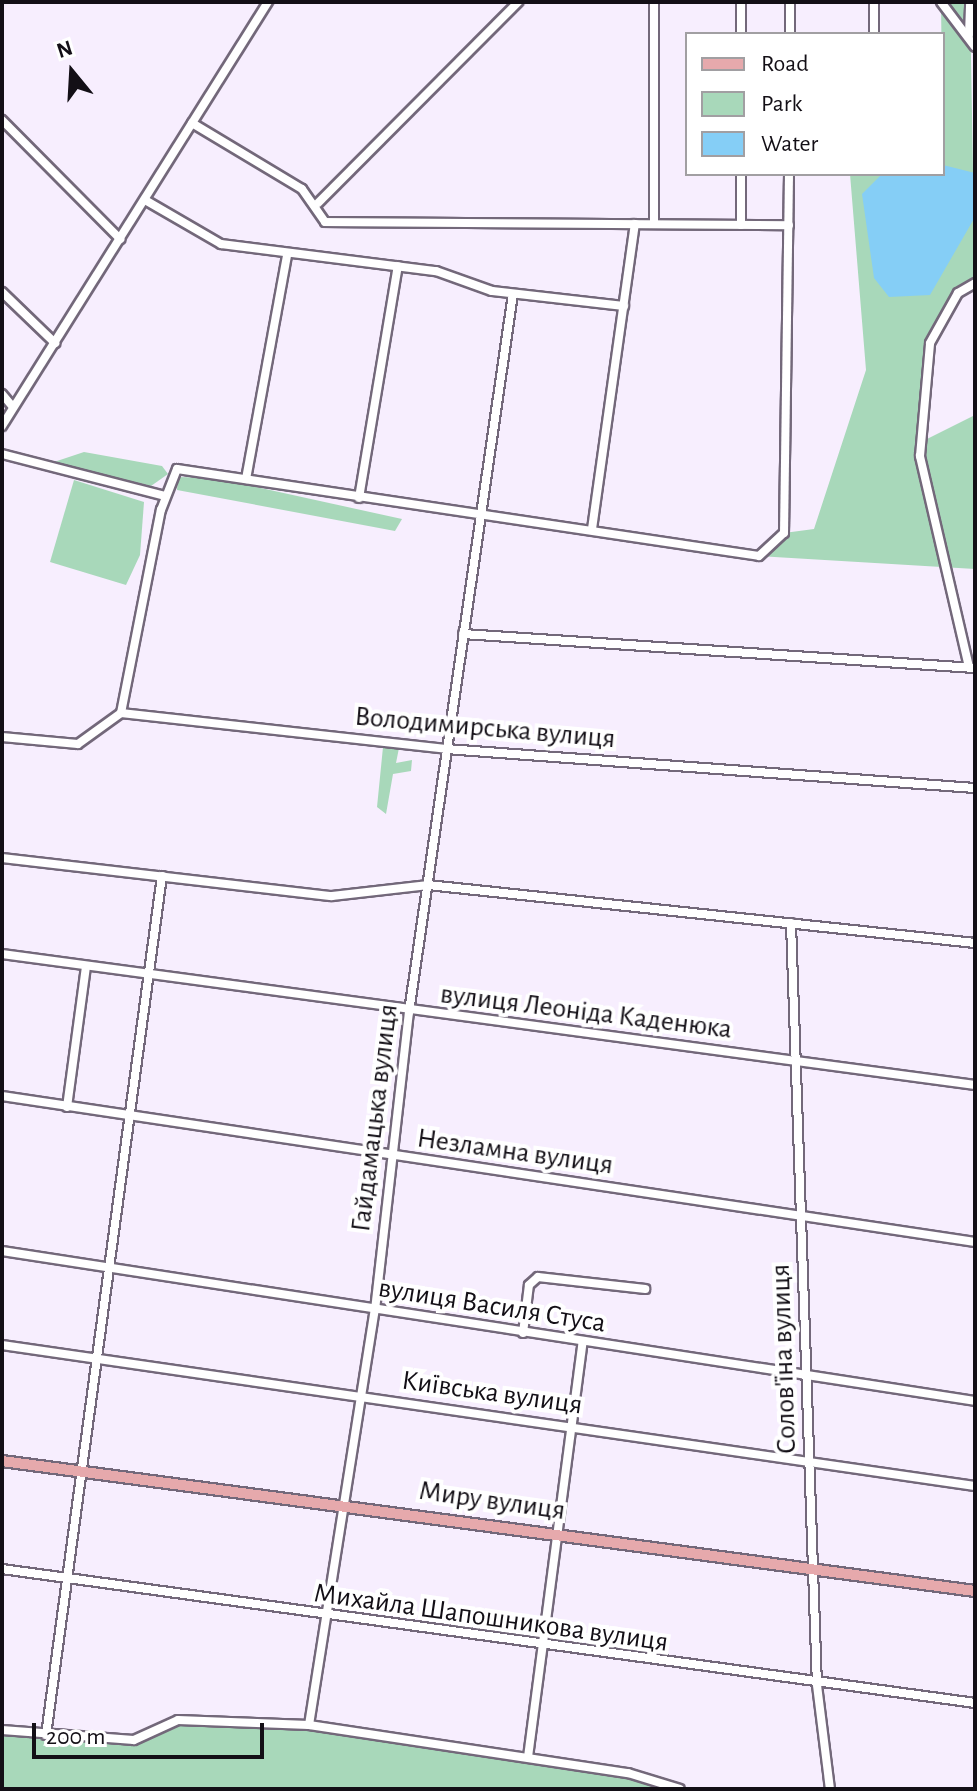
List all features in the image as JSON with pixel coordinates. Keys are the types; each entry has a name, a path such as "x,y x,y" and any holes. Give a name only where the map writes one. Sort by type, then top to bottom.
{"main road":[{"name":"Миру вулиця","path":"2,1461 344,1504 975,1591"}],"street":[{"path":"2,426 268,2"},
{"path":"318,203 518,2"},
{"path":"654,2 654,224"},
{"path":"741,2 741,32"},
{"path":"790,2 790,32"},
{"path":"874,2 874,32"},
{"path":"941,2 975,47"},
{"path":"969,36 970,2"},
{"path":"2,120 120,239"},
{"path":"192,123 318,203 325,222 789,225"},
{"path":"741,176 741,225"},
{"path":"2,737 78,744 121,713 165,496 177,469 759,556 784,533 789,176"},
{"path":"145,200 221,244 287,256 398,266 513,294 624,306"},
{"path":"592,529 635,224"},
{"path":"246,479 287,256"},
{"path":"359,498 398,266"},
{"path":"463,634 972,667 922,442 930,343 958,293 975,283"},
{"path":"2,292 55,343"},
{"name":"Гайдамацька вулиця","path":"309,1725 375,1310 390,1157 409,1012 474,538 484,517 513,294"},
{"path":"2,394 13,407"},
{"path":"2,454 165,496"},
{"name":"Володимирська вулиця","path":"121,713 446,749 975,788"},
{"path":"2,858 341,896 428,885 975,943"},
{"path":"46,1735 72,1578 162,876"},
{"name":"Солов'їна вулиця","path":"791,923 817,1685 826,1788"},
{"name":"вулиця Леоніда Каденюка","path":"2,954 409,1012 975,1085"},
{"path":"67,1107 86,967"},
{"name":"Незламна вулиця","path":"2,1096 390,1157 975,1242"},
{"name":"вулиця Василя Стуса","path":"2,1251 807,1379 975,1401"},
{"path":"523,1333 529,1285 538,1277 645,1289"},
{"path":"528,1757 553,1533 583,1342"},
{"name":"Київська вулиця","path":"2,1345 975,1486"},
{"name":"Михайла Шапошникова вулиця","path":"2,1569 541,1649 975,1703"},
{"path":"2,1730 134,1740 178,1720 309,1725 528,1757 680,1789"}],"green space":[{"path":"941,2 970,2 975,283 958,293 930,343 923,441 975,415 975,569 759,556 784,533 814,529 866,370 850,176 945,176 945,32 941,32"},
{"path":"84,452 162,466 168,474 151,486 54,462"},
{"path":"178,477 215,478 402,519 395,531 177,490"},
{"path":"74,480 144,502 140,555 126,585 50,562"},
{"path":"383,747 399,748 396,763 412,760 411,771 393,774 386,814 377,807"},
{"path":"178,1720 309,1725 628,1773 680,1789 2,1789 2,1729 134,1740"}],"water":[{"path":"945,166 975,173 975,217 930,295 889,297 874,278 862,194 880,176 945,176"}]}
